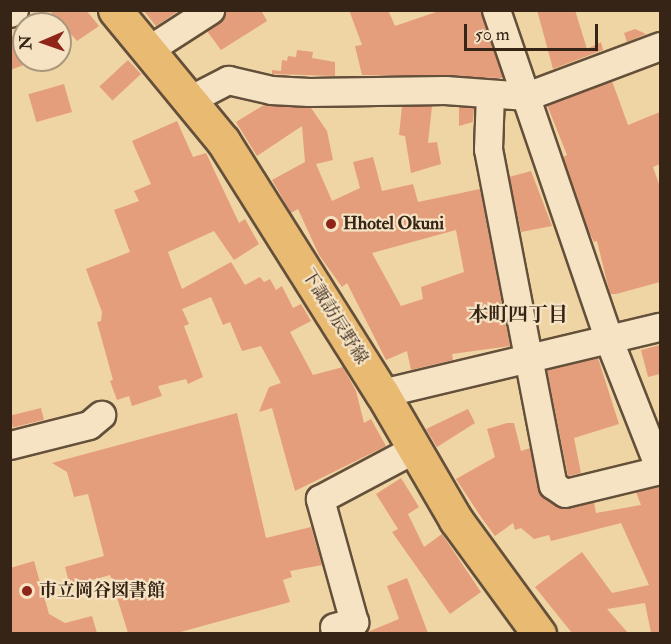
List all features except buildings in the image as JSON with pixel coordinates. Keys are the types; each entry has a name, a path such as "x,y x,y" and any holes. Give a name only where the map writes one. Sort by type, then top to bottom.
{"main road":[{"name":"下諏訪辰野線","path":"115,10 192,99 223,141 382,393 456,520 539,633"}],"street":[{"path":"148,50 210,10"},
{"path":"490,94 488,150 553,485 565,493 660,470 608,338 496,10"},
{"path":"192,99 228,80 271,90 309,92 445,90 527,96 660,46"},
{"path":"382,393 660,327"},
{"path":"10,445 89,425 101,415"},
{"path":"334,627 354,622 321,499 414,449"}],"place":[{"name":"Hhotel Okuni","path":"331,224"},
{"name":"市立岡谷図書館","path":"27,591"}],"district":[{"name":"本町四丁目","path":"518,314"}]}
